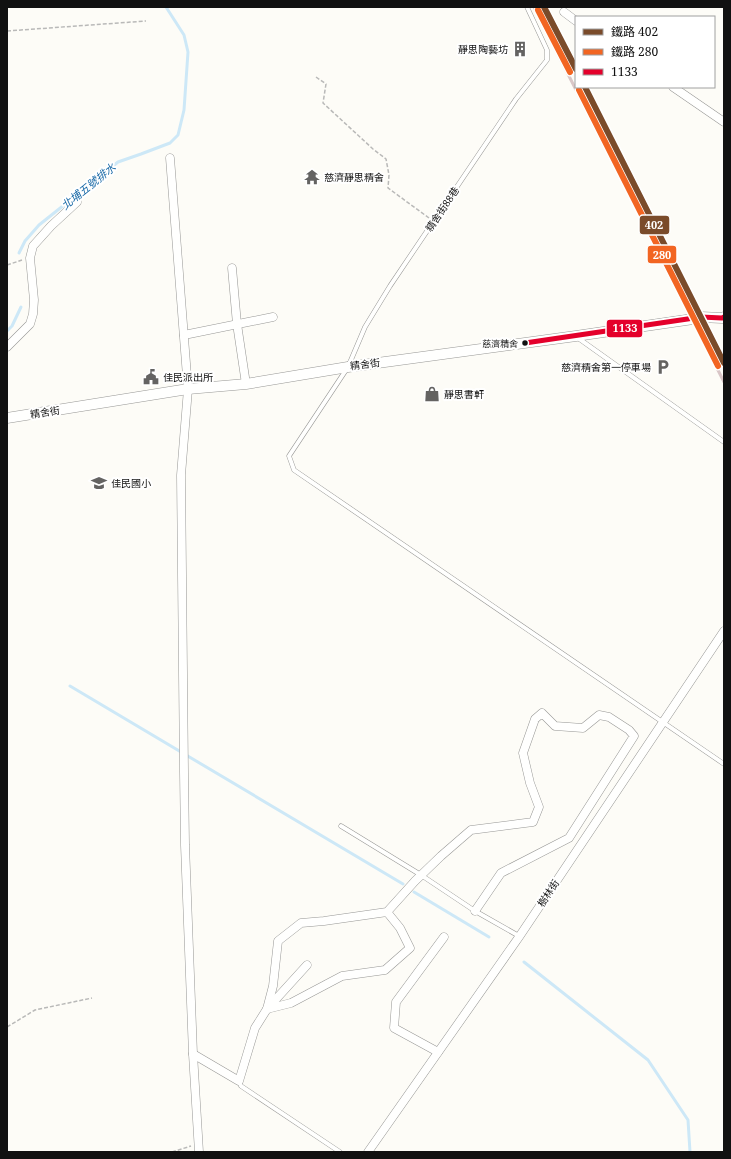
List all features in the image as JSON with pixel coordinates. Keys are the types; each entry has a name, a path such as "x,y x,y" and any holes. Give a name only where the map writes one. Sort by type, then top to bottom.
{"street":[{"path":"564,12 575,20"},
{"path":"674,88 724,122"},
{"path":"170,158 188,389 181,475 185,837 193,1054 199,1152"},
{"path":"7,347 30,324 33,314 34,300 30,258 33,246 50,226 77,202"},
{"path":"232,268 237,324 246,384"},
{"path":"184,335 273,317"},
{"name":"精舍街","path":"7,418 188,389 246,384 348,366 576,336 702,317 724,318"},
{"name":"樹林街","path":"368,1152 520,937 724,631"},
{"path":"267,1009 273,986 278,941 301,923 387,912 421,875 471,830 533,822 539,806 530,783 523,753 535,719 542,713 556,726 584,728 599,715 609,716 629,730 634,736 569,838 501,872 475,911"},
{"path":"267,1009 291,1003 342,976 385,970 410,948 400,928 387,912"},
{"path":"438,1052 394,1028 396,1002 444,937"},
{"path":"193,1054 239,1081 255,1028 267,1009 307,965"}],"lane":[{"name":"精舍街88巷","path":"527,7 547,50 547,60 516,99 390,286 369,322 348,366 289,456 294,470 663,723"},
{"path":"576,336 724,442"},
{"path":"663,723 724,764"},
{"path":"341,826 421,875 475,911 520,937"},
{"path":"239,1081 241,1086 340,1152"}],"path":[{"path":"7,31 146,21"},
{"path":"316,77 326,84 323,102 372,149 386,160 389,175 388,188 434,221"},
{"path":"7,265 30,258"},
{"path":"7,1027 35,1010 92,998"},
{"path":"172,1152 198,1143"}],"waterway":[{"name":"北埔五號排水","path":"19,253 25,241 39,225 118,162 170,143 178,135 184,110 188,52 184,35 166,7"},
{"name":"北埔五號排水","path":"7,331 12,326 21,307"},
{"path":"70,686 403,884"},
{"path":"414,892 489,937"},
{"path":"524,962 648,1060 688,1120 690,1152"}],"railway":[{"path":"534,7 575,88"},
{"path":"575,88 724,382"}],"rail line":[{"name":"402","path":"544,7 575,67"},
{"name":"280","path":"538,10 570,72"},
{"name":"402","path":"586,88 724,363"},
{"name":"280","path":"579,90 718,366"}],"transit line":[{"name":"1133","path":"525,343 701,317 724,317"}],"place":[{"name":"靜思陶藝坊","path":"520,49"},
{"name":"慈濟靜思精舍","path":"312,177"},
{"name":"慈濟精舍","path":"525,343"},
{"name":"慈濟精舍第一停車場","path":"663,367"},
{"name":"佳民派出所","path":"151,377"},
{"name":"靜思書軒","path":"432,394"},
{"name":"佳民國小","path":"99,483"}]}
